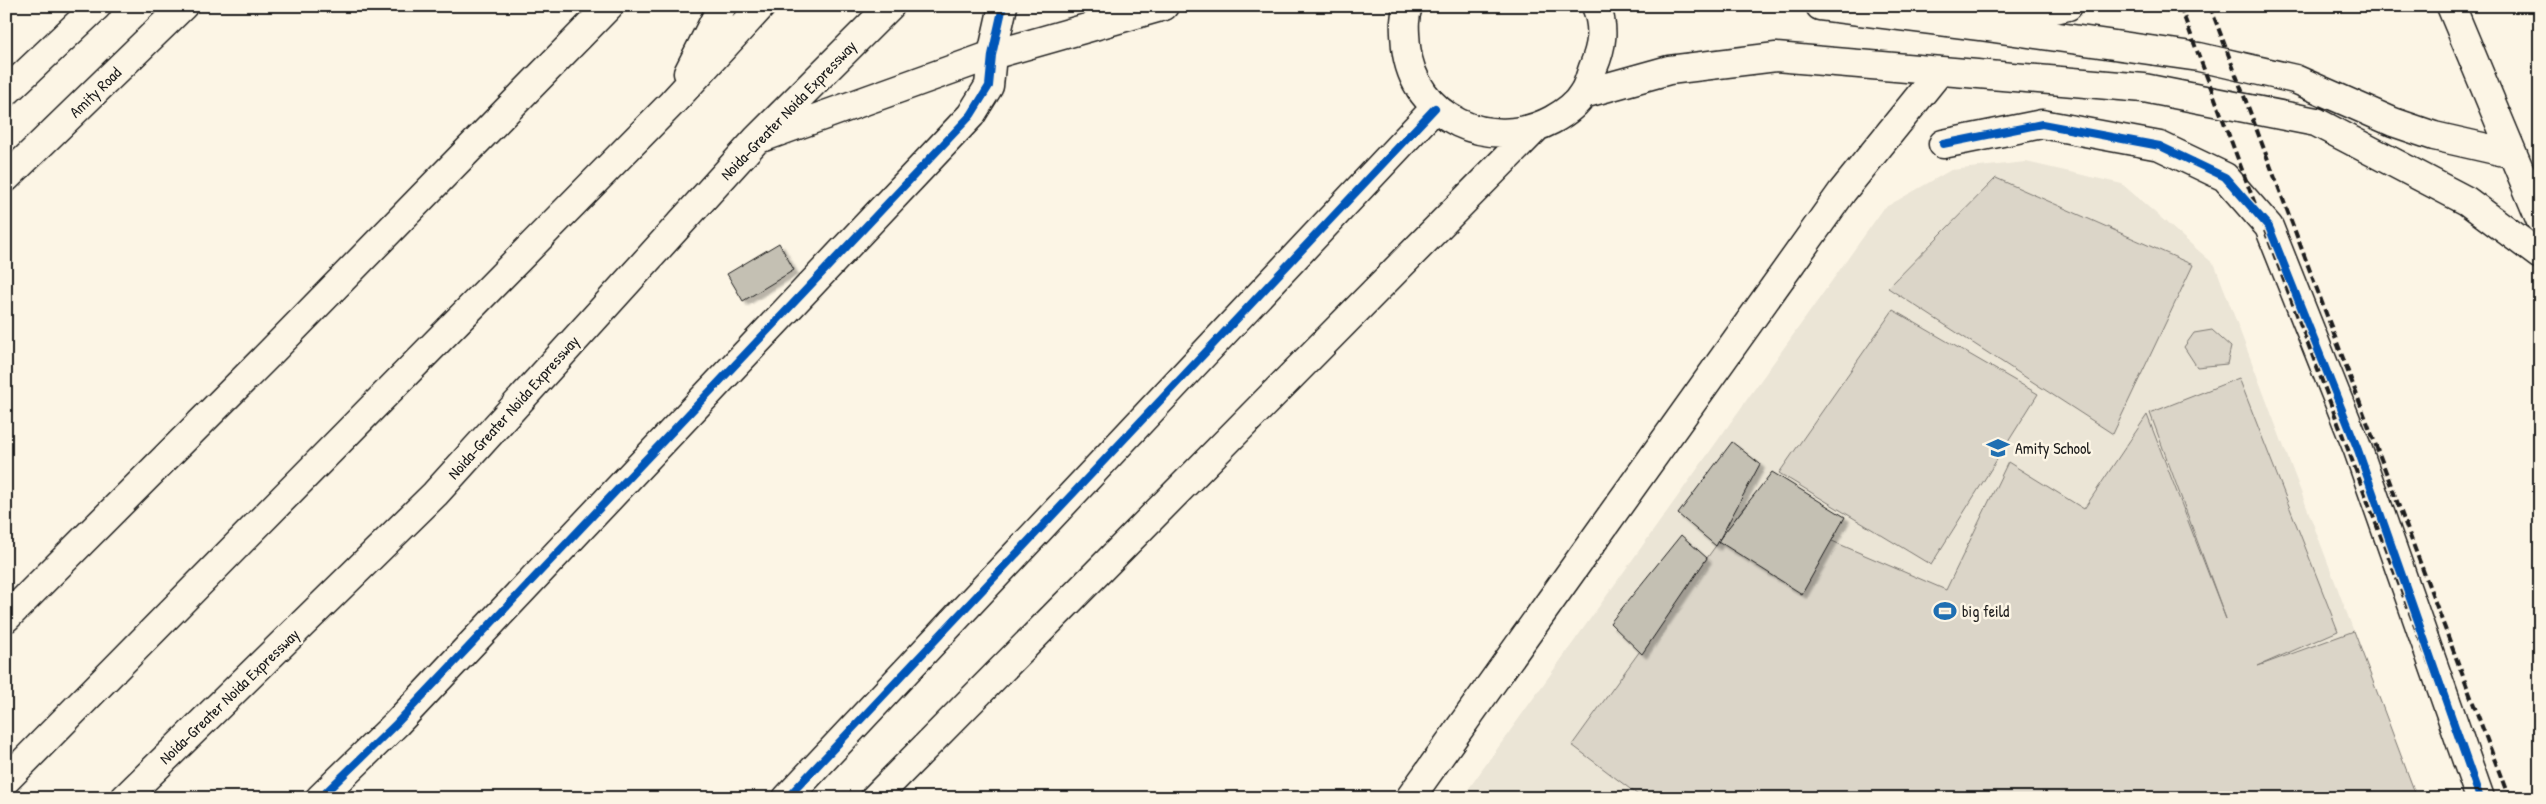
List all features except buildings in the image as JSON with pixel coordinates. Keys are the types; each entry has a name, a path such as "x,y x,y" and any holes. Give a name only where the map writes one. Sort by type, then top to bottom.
{"main road":[{"path":"6,92 97,6"},
{"name":"Amity Road","path":"6,178 183,6"},
{"path":"6,618 265,358 609,6"},
{"path":"672,103 722,6"},
{"path":"6,780 672,103 761,6"},
{"name":"Noida-Greater Noida Expressway","path":"125,798 435,494 757,139 890,6"},
{"path":"320,798 396,724 970,115 989,86 992,55 1003,6"},
{"path":"757,139 992,55 1133,11 1164,6"},
{"path":"1408,6 1404,21 1408,66 1423,95 1435,108 1462,126 1490,134 1535,129"},
{"path":"875,798 1535,129 1563,113 1583,94 1602,47 1602,19 1596,6"},
{"path":"1820,6 1980,26 2199,57 2295,79 2393,122 2434,136 2513,154"},
{"path":"1980,26 2068,6"},
{"path":"2452,6 2540,219"},
{"path":"1583,94 1669,70 1776,57 2144,88 2316,122 2467,201 2540,255"},
{"path":"1410,798 1842,192 1939,72"},
{"path":"787,798 1435,108"},
{"path":"1943,144 2042,124 2160,146 2225,177 2269,228 2358,450 2480,798"}],"shaded area":[{"name":"Amity School","path":"2026,162 2122,184 2215,265 2417,798 1462,798 1884,208 1951,170"},
{"path":"1996,178 2193,265 2113,434 1888,288"},
{"path":"1893,310 2038,394 1931,565 1779,473"},
{"path":"2212,330 2231,347 2227,364 2197,367 2184,347 2194,333"},
{"name":"big feild","path":"2239,378 2338,631 2258,666 2354,631 2417,798 1642,798 1572,745 1746,504 1946,590 2008,462 2084,509 2147,415 2226,619 2150,413"}],"railway":[{"path":"2180,6 2480,798"},
{"path":"2210,6 2509,798"}],"cycle path":[{"path":"320,798 396,724 971,115 989,86 992,55 1003,6"},
{"path":"787,798 1435,108"},
{"path":"1943,144 2042,124 2160,146 2225,177 2269,227 2358,450 2480,798"}],"place":[{"name":"Amity School","path":"1998,448"},
{"name":"big feild","path":"1945,611"}]}
